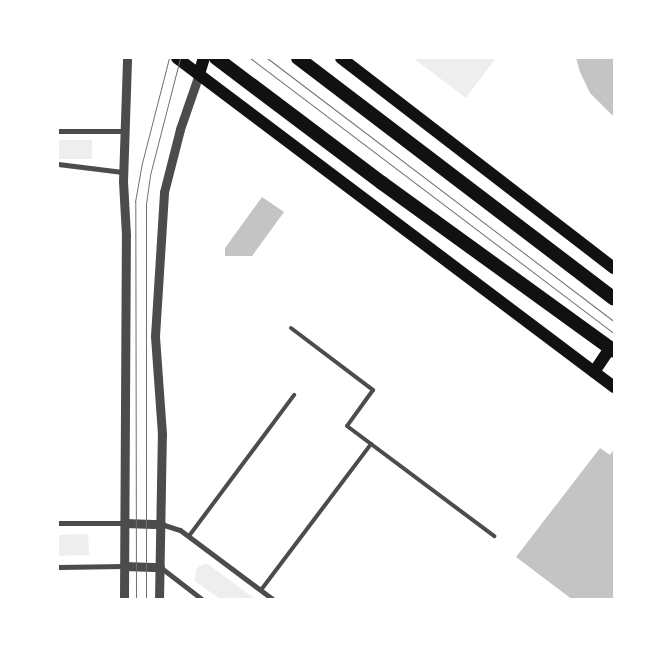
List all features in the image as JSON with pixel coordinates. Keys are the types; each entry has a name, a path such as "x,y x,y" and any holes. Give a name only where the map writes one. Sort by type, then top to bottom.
{"highway":[{"path":"216,58 382,183 613,346"},
{"path":"298,58 614,299"}],"main road":[{"path":"177,58 594,372 614,385"},
{"path":"199,74 204,58"},
{"path":"341,58 614,268"},
{"path":"594,372 613,346"}],"street":[{"path":"124,600 126,235 123,172 127,58"},
{"path":"159,600 162,434 155,336 164,192 180,130 199,74"},
{"path":"58,131 124,131"},
{"path":"58,164 123,172"},
{"path":"58,523 172,525 274,600"},
{"path":"58,567 160,567 203,600"}],"lane":[{"path":"291,328 373,390 347,426 494,536"},
{"path":"189,536 294,395"},
{"path":"261,590 371,444"}],"shaded area":[{"path":"413,58 496,58 466,98"},
{"path":"58,140 92,140 92,159 58,159"},
{"path":"88,534 89,555 58,556 58,535"},
{"path":"203,564 208,564 255,599 220,599 195,581 196,569"}],"building":[{"path":"576,58 614,58 614,117 590,93"},
{"path":"262,197 284,212 252,256 225,256 225,248"},
{"path":"600,448 610,455 614,449 614,600 573,600 516,557"}],"tram line":[{"path":"136,600 135,202 142,163 169,58"},
{"path":"146,600 146,204 150,175 180,58"},
{"path":"250,58 614,333"},
{"path":"267,58 614,321"}]}
